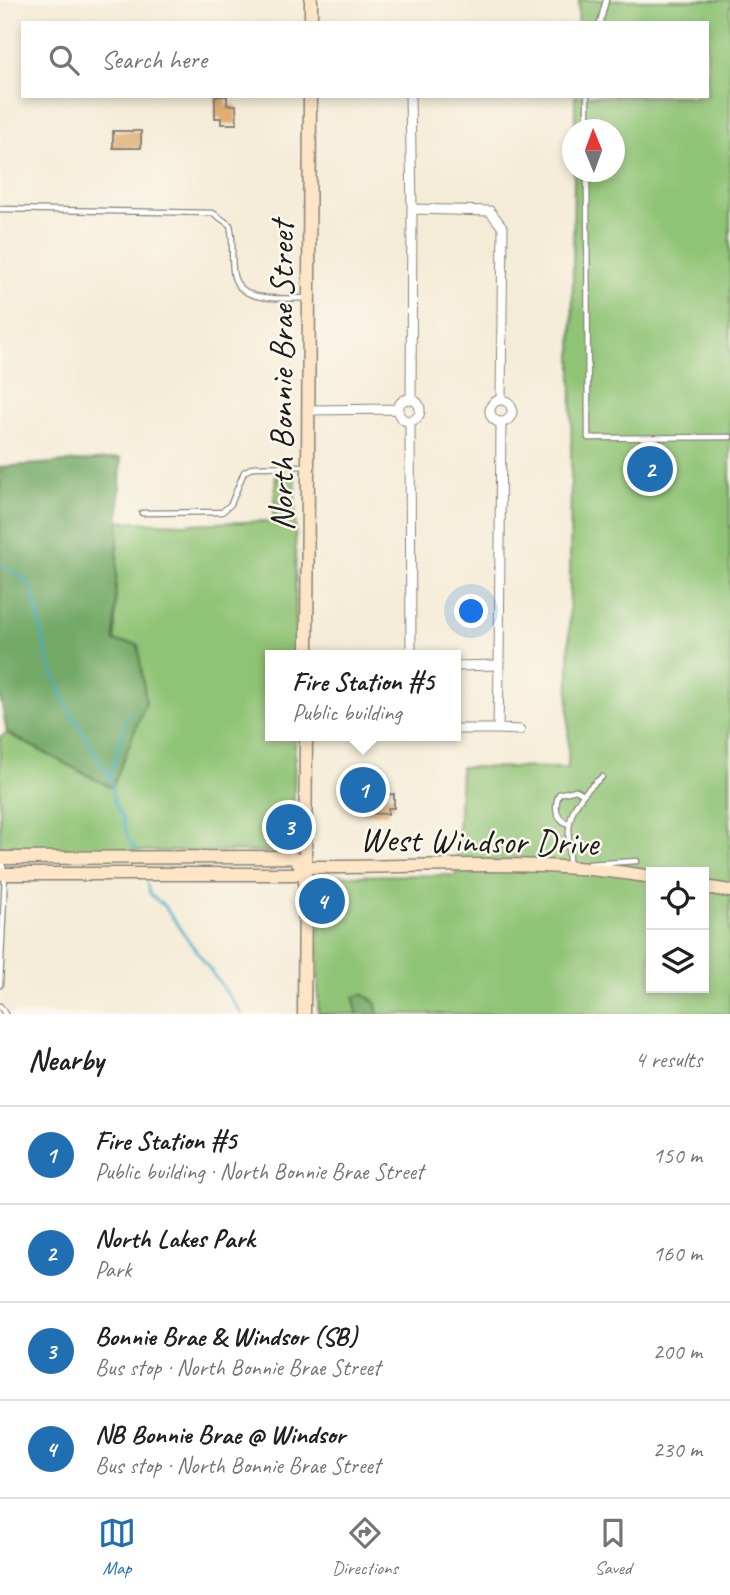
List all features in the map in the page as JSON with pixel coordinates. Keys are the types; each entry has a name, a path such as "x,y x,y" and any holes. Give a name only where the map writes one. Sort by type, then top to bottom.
{"street":[{"path":"311,0 311,21"},
{"name":"North Bonnie Brae Street","path":"307,650 310,98"},
{"path":"410,98 411,400"},
{"path":"412,209 490,211 503,228 502,400"},
{"path":"399,410 404,401 411,400 419,405 420,412 410,421 411,650"},
{"path":"502,400 511,406 512,413 509,420 502,422 492,418 490,411 492,405 502,400"},
{"path":"308,410 399,410"},
{"path":"399,410 403,419 410,421"},
{"path":"499,729 502,422"},
{"path":"461,666 499,666"},
{"path":"461,730 520,730"},
{"path":"304,1014 306,741"},
{"name":"West Windsor Drive","path":"0,859 292,857 305,867"},
{"name":"West Windsor Drive","path":"2,874 295,874 305,867 569,867 646,876"},
{"path":"709,888 730,891"}],"lane":[{"path":"601,21 606,0"},
{"path":"587,98 587,119"},
{"path":"587,182 588,438 730,437"},
{"path":"0,209 213,213 223,217 230,225 233,273 246,292 258,297 309,298"},
{"path":"142,513 222,512 231,504 244,472 254,467 308,466"},
{"path":"602,777 572,808 568,824 569,867 637,860"},
{"path":"568,824 558,817 556,809 559,794 576,790 583,794"},
{"path":"0,859 0,985"},
{"path":"0,1006 5,1014"}],"green space":[{"path":"579,0 730,0 730,1014 318,1014 319,876 456,875 461,767 568,768 574,182 625,182 625,119 575,119 575,98 709,98 709,21 578,21"},
{"path":"121,458 114,641 138,644 146,702 112,788 7,733 0,696 0,467"},
{"path":"295,474 296,650 265,650 265,741 295,741 293,852 0,850 0,737 7,733 112,788 117,521 183,524 273,521 276,475"},
{"path":"362,994 375,1001 378,1014 357,1014 354,997"}],"building":[{"path":"215,98 227,98 227,105 236,105 237,124 221,124 221,118 215,118"},
{"path":"113,131 141,131 141,148 113,148"},
{"path":"345,774 382,775 382,795 394,794 394,808 388,808 388,814 360,813 360,803 344,802"}],"waterway":[{"path":"0,564 19,575 32,589 47,656 66,704 110,778"},
{"path":"128,711 110,778 114,802 122,816 130,843 137,850"},
{"path":"147,884 150,894 164,906 242,1014"}],"place":[{"name":"North Lakes Park","path":"650,469"},
{"name":"Fire Station #5","path":"363,790"},
{"name":"Bonnie Brae & Windsor (SB)","path":"289,827"},
{"name":"NB Bonnie Brae @ Windsor","path":"322,901"}]}
